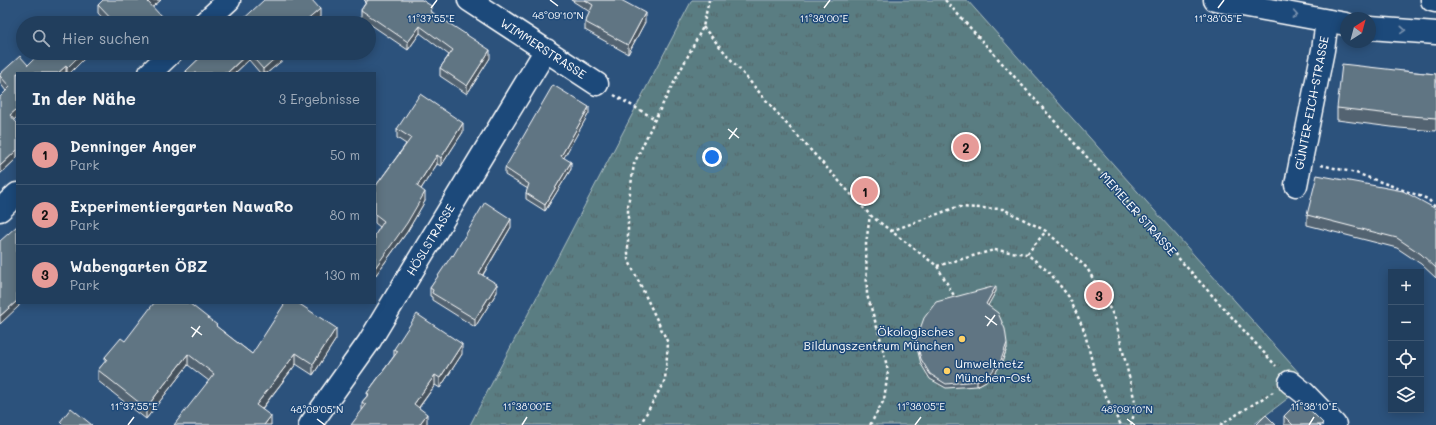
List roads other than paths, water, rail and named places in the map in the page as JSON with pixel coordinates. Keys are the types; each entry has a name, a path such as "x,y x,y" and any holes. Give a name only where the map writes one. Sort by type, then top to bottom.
{"street":[{"path":"212,16 230,0"},
{"name":"WIMMERSTRASSE","path":"469,0 597,84"},
{"path":"1215,0 1336,23"},
{"name":"GÜNTER-EICH-STRASSE","path":"1296,185 1323,50 1336,23"},
{"path":"1376,28 1436,33"},
{"name":"HÖSLSTRASSE","path":"310,425 369,342 546,50"},
{"path":"151,72 164,60"},
{"path":"0,210 16,195"},
{"path":"1290,382 1304,393 1335,425"}],"place":[{"name":"Experimentiergarten NawaRo","path":"966,147"},
{"name":"Denninger Anger","path":"865,191"},
{"name":"Wabengarten ÖBZ","path":"1099,295"},
{"name":"Ökologisches Bildungszentrum München","path":"962,339"},
{"name":"Umweltnetz München-Ost","path":"947,371"}]}
